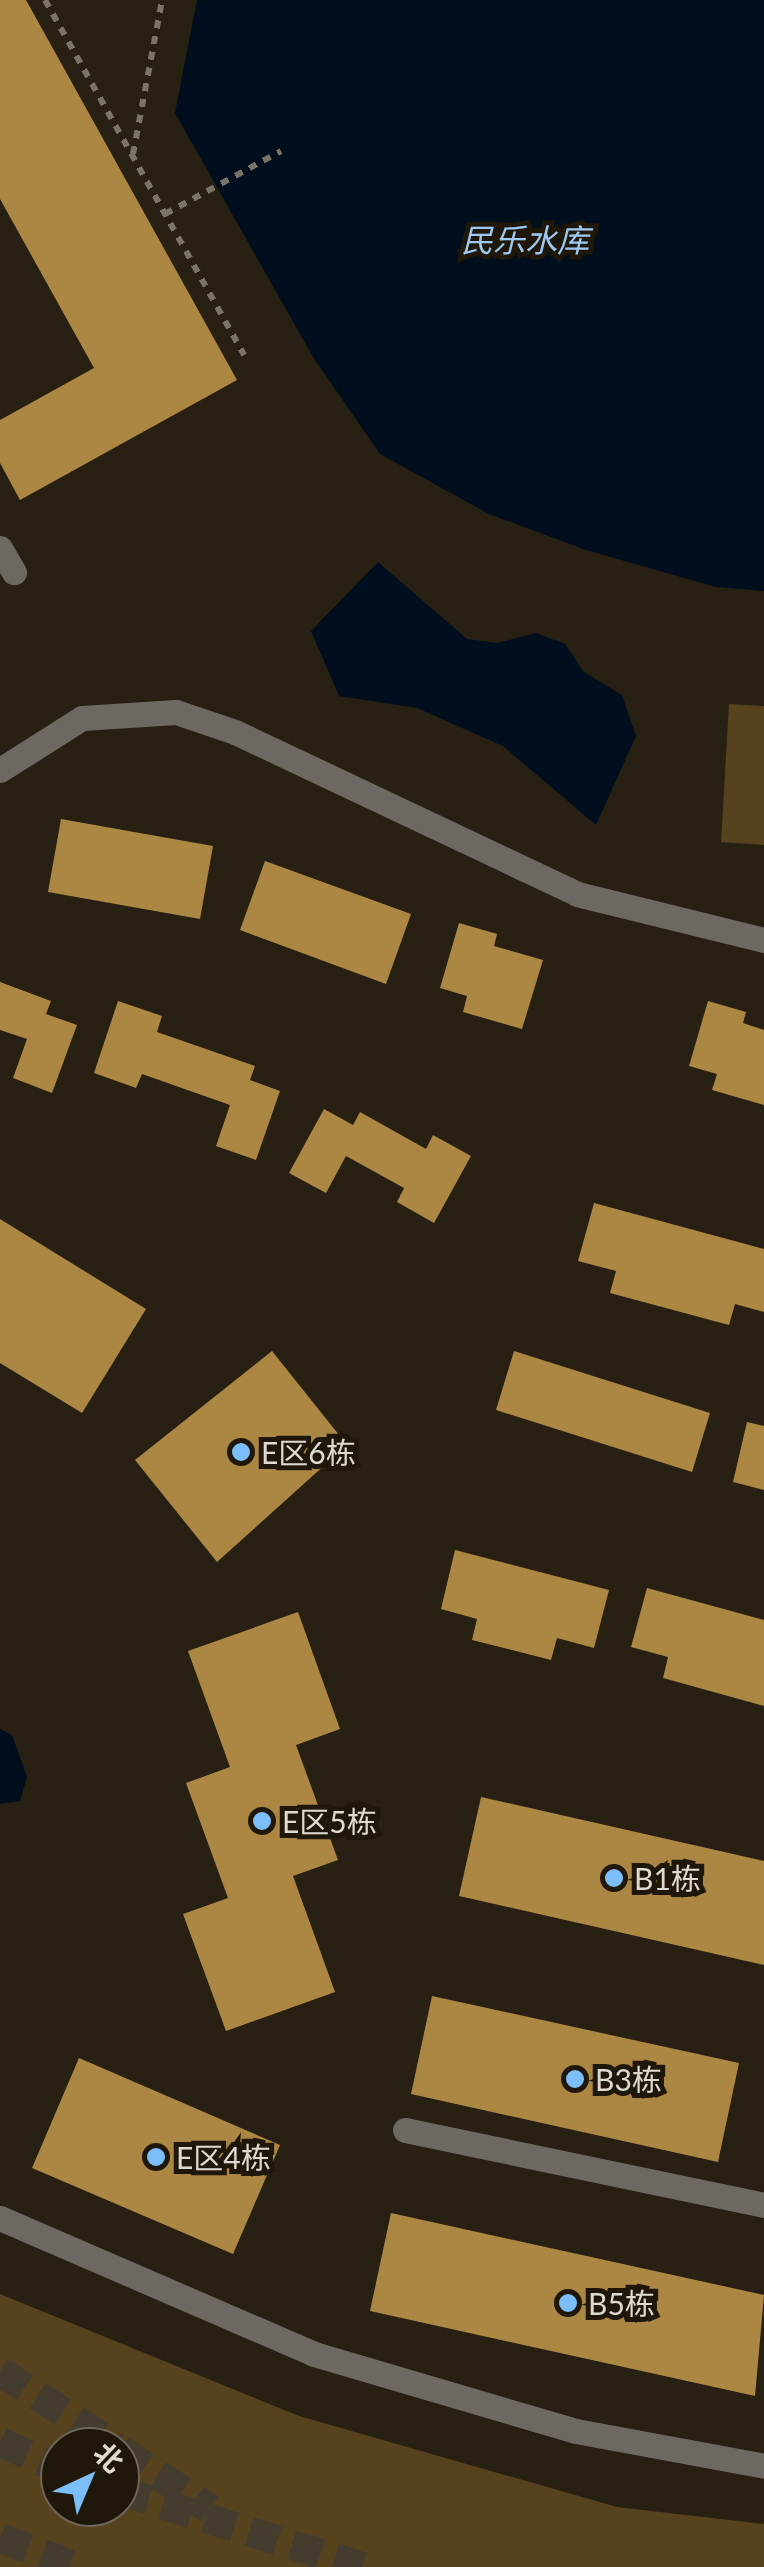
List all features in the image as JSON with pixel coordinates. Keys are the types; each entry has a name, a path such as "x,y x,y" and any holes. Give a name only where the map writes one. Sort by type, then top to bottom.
{"street":[{"path":"0,548 14,572"},
{"path":"0,770 82,718 176,712 235,732 577,894 764,940"},
{"path":"405,2130 764,2205"},
{"path":"0,2218 314,2354 576,2431 764,2466"}],"path":[{"path":"45,0 244,355"},
{"path":"132,156 162,0"},
{"path":"165,214 281,151"}],"shaded area":[{"path":"729,704 764,706 764,845 721,842"},
{"path":"0,2294 299,2416 617,2507 764,2524 764,2567 0,2567"}],"water":[{"name":"民乐水库","path":"197,0 764,0 764,591 716,587 586,550 489,514 380,454 313,357 175,113"},
{"path":"378,562 467,639 497,643 536,633 565,644 584,672 622,695 636,736 596,825 503,746 417,708 339,696 311,631"},
{"path":"0,1729 12,1735 27,1777 20,1801 0,1804"}],"building":[{"path":"0,0 26,0 237,380 20,500 0,463 0,420 94,368 0,199"},
{"path":"61,819 213,846 200,919 48,892"},
{"path":"265,861 411,914 386,984 240,930"},
{"path":"459,923 497,934 494,946 543,960 522,1029 463,1012 467,996 440,988"},
{"path":"0,982 51,1001 46,1014 77,1025 52,1093 13,1078 27,1039 0,1030"},
{"path":"118,1001 162,1016 157,1032 255,1066 250,1080 280,1091 256,1160 216,1146 230,1105 142,1074 136,1088 94,1073"},
{"path":"708,1001 746,1012 743,1023 764,1030 764,1105 712,1090 717,1074 689,1066"},
{"path":"324,1109 353,1125 360,1112 426,1149 433,1135 471,1156 434,1223 397,1202 404,1188 346,1156 326,1193 289,1173"},
{"path":"594,1203 764,1249 764,1312 735,1304 729,1325 610,1293 616,1271 578,1261"},
{"path":"0,1219 146,1309 82,1413 0,1363"},
{"name":"E区6栋","path":"272,1351 347,1445 217,1562 135,1460"},
{"path":"514,1351 710,1413 692,1472 496,1410"},
{"path":"747,1422 764,1426 764,1490 733,1482"},
{"path":"455,1550 609,1590 594,1648 557,1638 551,1660 472,1640 477,1619 441,1609"},
{"path":"647,1588 764,1620 764,1706 663,1678 668,1657 631,1647"},
{"name":"E区5栋","path":"298,1612 340,1729 296,1745 338,1860 293,1876 335,1992 226,2031 183,1914 228,1898 186,1783 230,1767 188,1651"},
{"name":"B1栋","path":"481,1797 764,1861 764,1965 459,1896"},
{"name":"B3栋","path":"432,1996 739,2063 718,2162 411,2094"},
{"name":"E区4栋","path":"79,2058 280,2145 233,2254 32,2168"},
{"name":"B5栋","path":"391,2213 764,2295 755,2396 370,2311"}],"tunnel":[{"path":"0,2371 85,2427"},
{"path":"0,2442 40,2460"},
{"path":"140,2463 210,2509"},
{"path":"140,2497 362,2567"},
{"path":"0,2538 77,2567"}],"place":[{"name":"E区6栋","path":"241,1452"},
{"name":"E区5栋","path":"262,1821"},
{"name":"B1栋","path":"614,1878"},
{"name":"B3栋","path":"575,2079"},
{"name":"E区4栋","path":"156,2157"},
{"name":"B5栋","path":"568,2303"}]}
